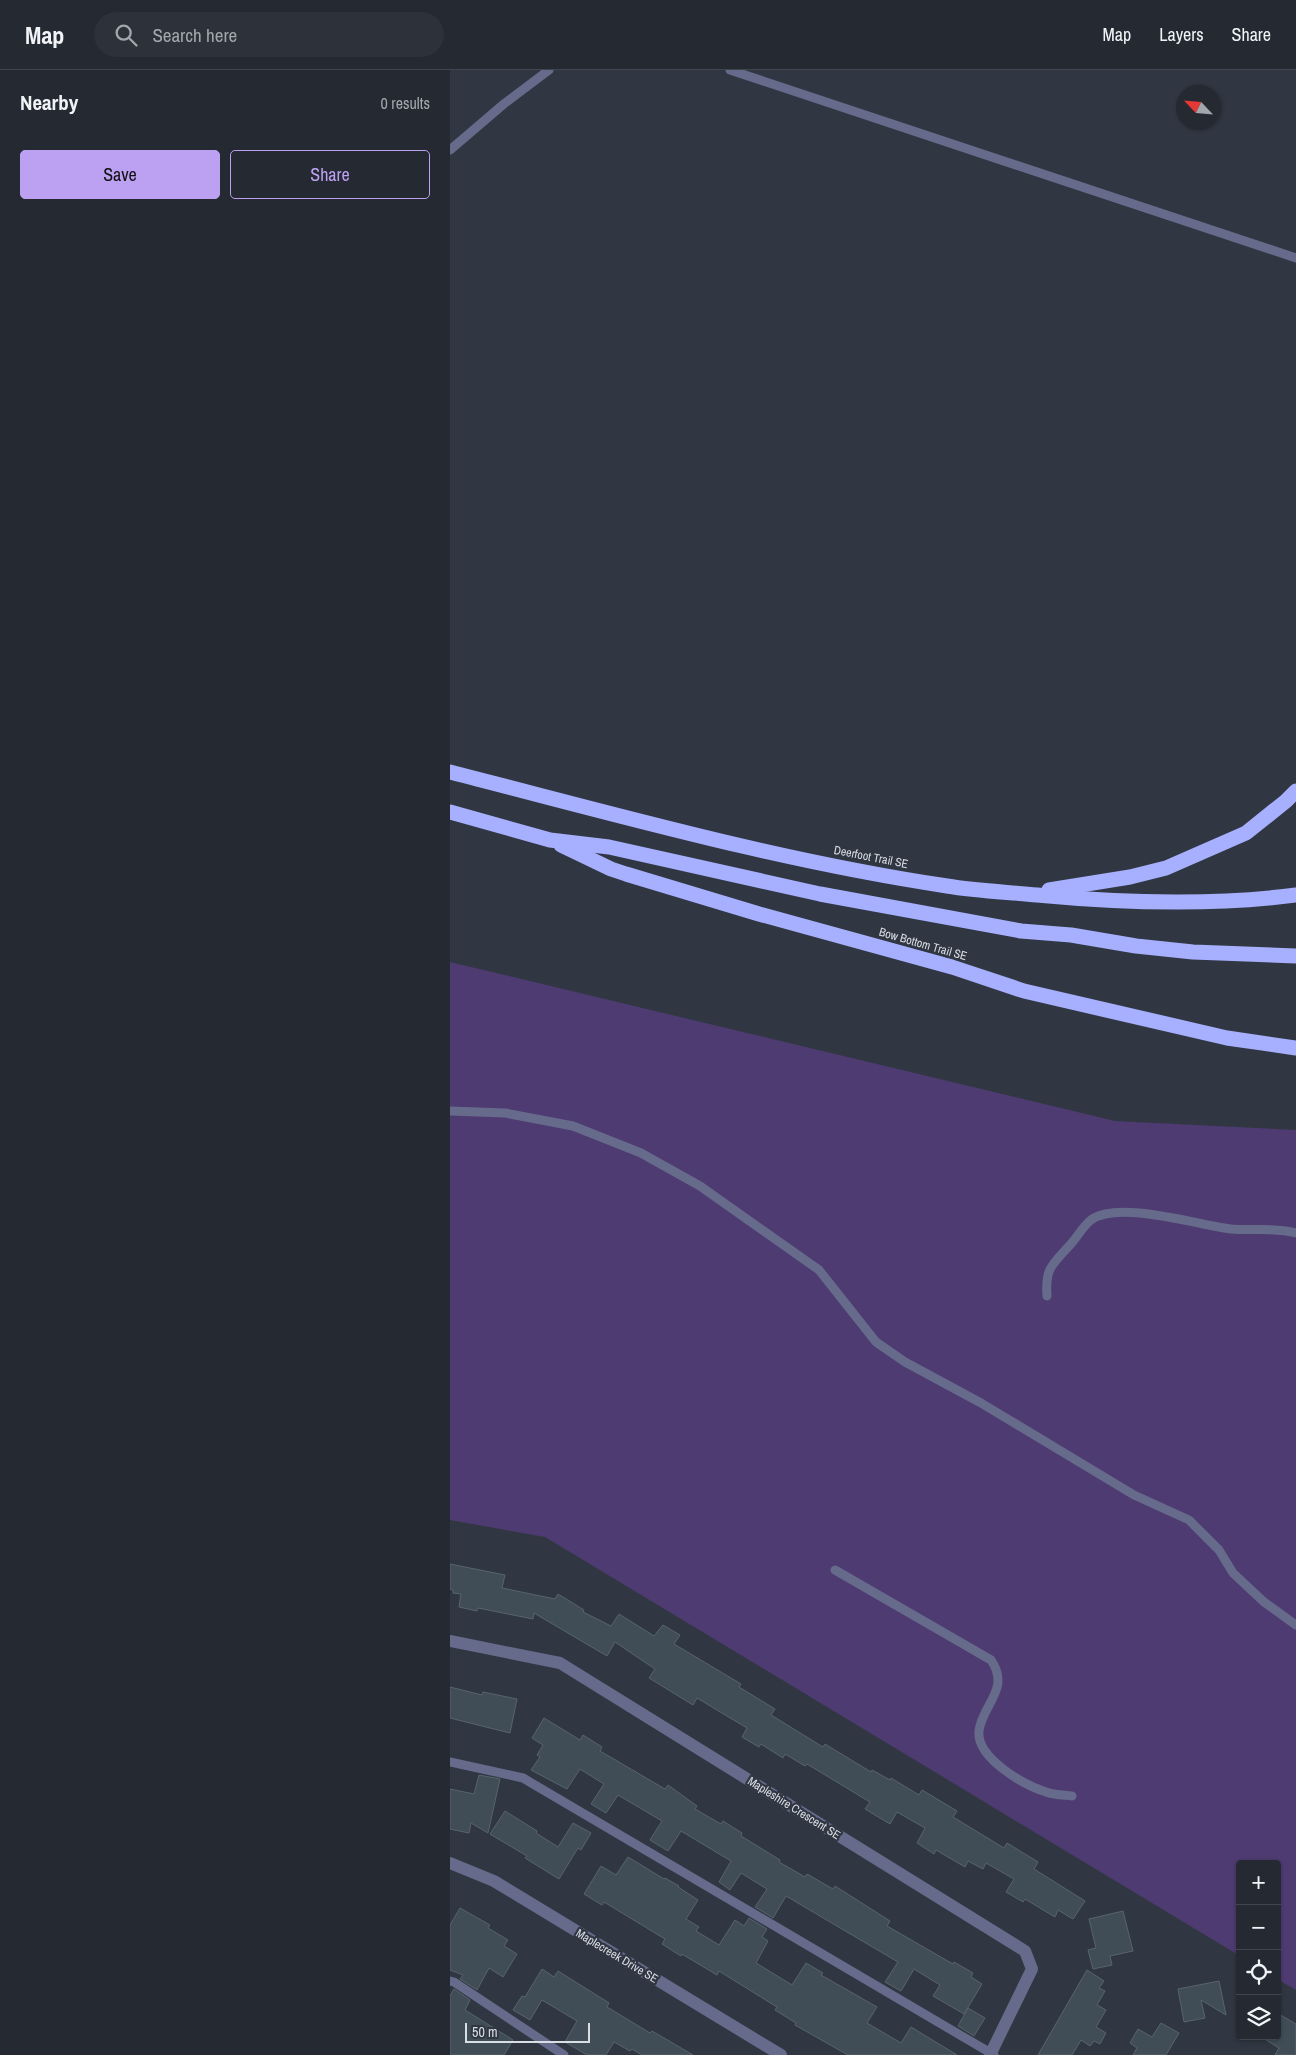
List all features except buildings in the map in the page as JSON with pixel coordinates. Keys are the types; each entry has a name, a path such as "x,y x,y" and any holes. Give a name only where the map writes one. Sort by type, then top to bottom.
{"highway":[{"name":"Deerfoot Trail SE","path":"450,772 740,846 876,874 948,886 1088,900 1144,901 1269,898 1296,894"},
{"path":"1028,894 1130,877 1166,868 1246,833 1296,791"},
{"path":"450,812 550,840 609,847 820,894 1021,931 1193,952 1296,956"},
{"name":"Bow Bottom Trail SE","path":"550,840 611,869 626,874 952,967 1024,991 1227,1038 1296,1048"}],"street":[{"name":"Mapleshire Crescent SE","path":"450,1641 560,1663 1025,1951 1032,1969 992,2054"},
{"name":"Maplecreek Drive SE","path":"450,1863 494,1881 781,2055"}],"lane":[{"path":"450,150 505,103 549,70"},
{"path":"730,70 1296,258"},
{"path":"450,1111 505,1113 573,1126 641,1153 700,1186 818,1270 876,1342 905,1362 996,1412 1134,1495 1189,1520 1219,1550 1233,1573 1264,1602 1296,1626"},
{"path":"1047,1296 1049,1268 1053,1262 1070,1245 1086,1224 1093,1218 1103,1215 1141,1213 1230,1228 1278,1229 1296,1233"},
{"path":"835,1570 992,1660 997,1669 998,1682 979,1731 981,1746 1008,1773 1025,1784 1048,1793 1072,1796"},
{"path":"450,1762 523,1778 992,2054"},
{"path":"450,1981 564,2055"}],"shaded area":[{"path":"450,962 1115,1121 1296,1130 1296,1990 1281,1981 1281,1860 1236,1860 1236,1954 545,1537 450,1520"}]}
